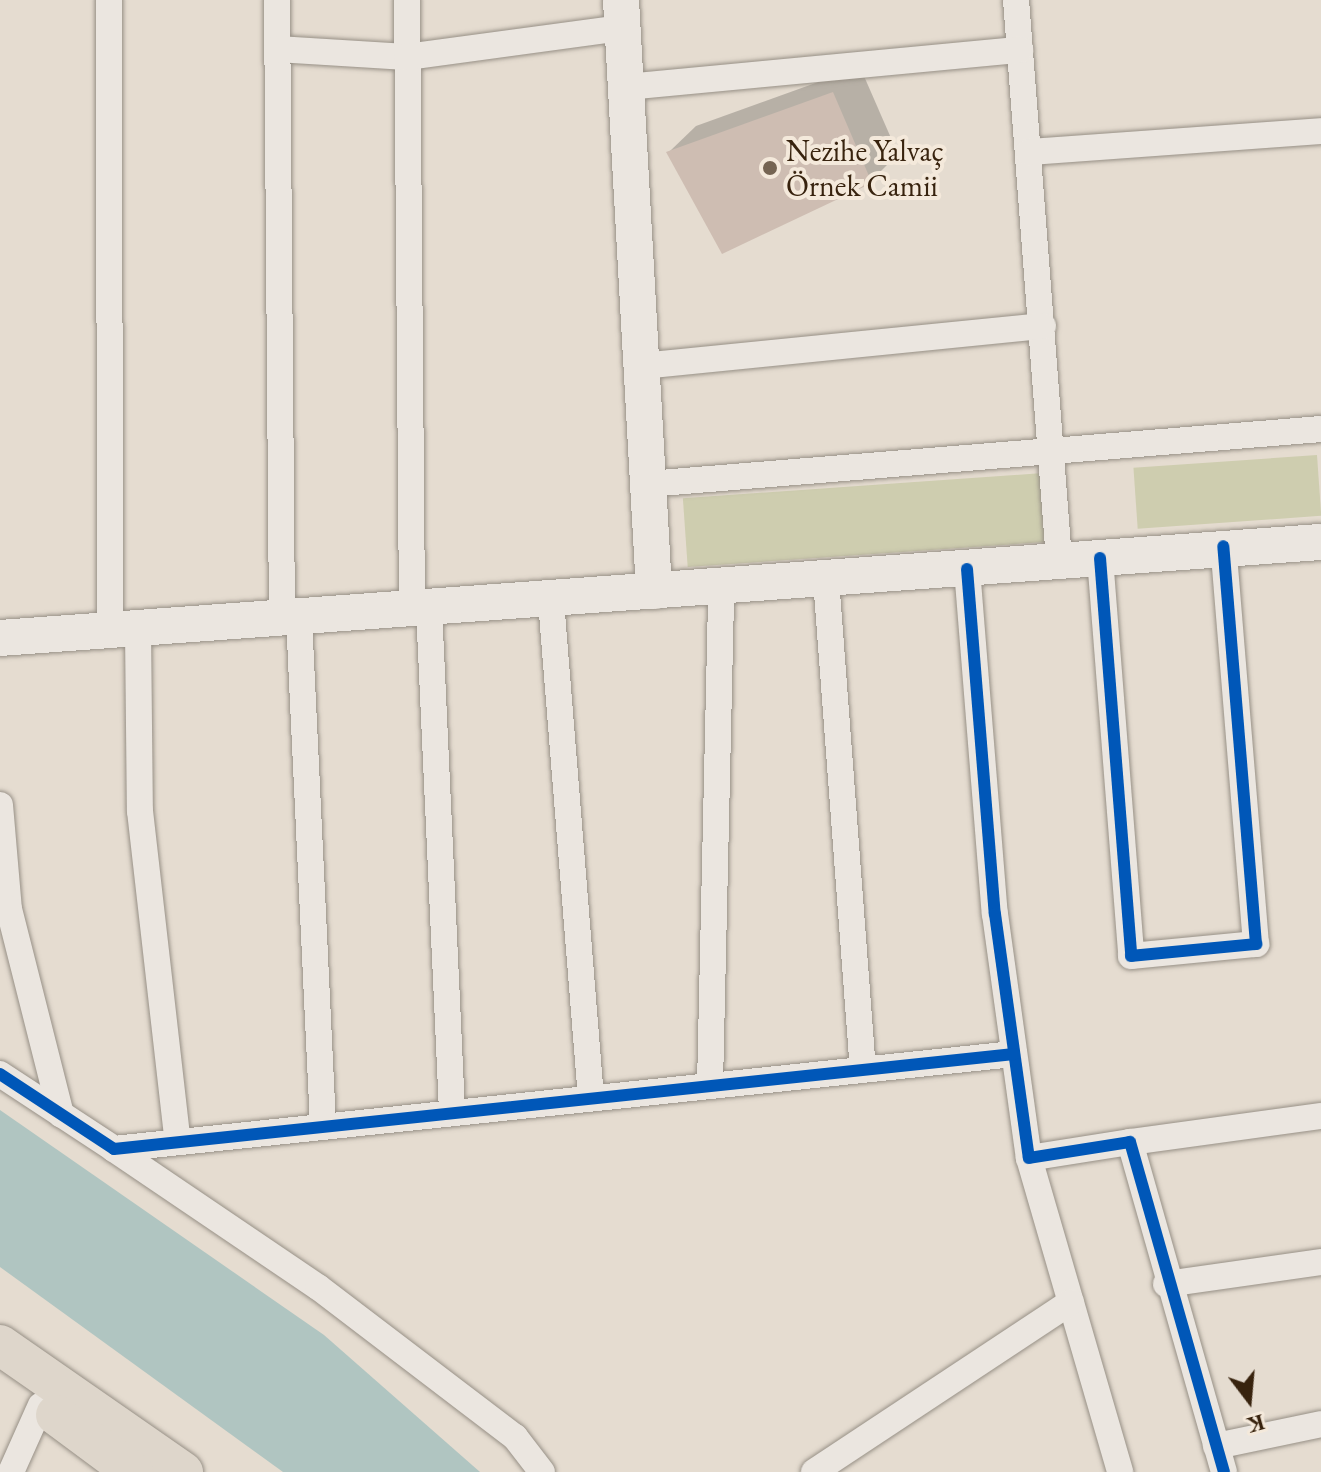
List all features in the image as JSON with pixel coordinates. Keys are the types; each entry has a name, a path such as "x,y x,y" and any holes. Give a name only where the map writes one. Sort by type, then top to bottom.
{"main road":[{"path":"622,14 654,591"},
{"path":"0,638 551,601 1223,546 1321,542"},
{"path":"0,1345 183,1472"},
{"path":"0,1377 120,1467"}],"street":[{"path":"109,0 124,631 140,811 178,1142"},
{"path":"277,0 290,619 323,1125"},
{"path":"407,0 421,609 452,1111"},
{"path":"1016,0 1059,560"},
{"path":"277,49 407,57 622,14"},
{"path":"626,87 1020,50"},
{"path":"1029,152 1321,131"},
{"path":"642,366 1043,326"},
{"path":"648,484 1052,454 1321,429"},
{"path":"1100,558 1131,956 1240,946 1256,944 1223,546"},
{"path":"967,569 995,914 1029,1158 1120,1472"},
{"path":"826,579 863,1069"},
{"path":"710,1085 721,587"},
{"path":"551,601 591,1097"},
{"path":"0,805 9,909 61,1115"},
{"path":"114,1149 1014,1054"},
{"path":"0,1074 318,1287 515,1437 542,1472"},
{"path":"1029,1158 1321,1116"},
{"path":"1130,1142 1166,1284 1224,1472"},
{"path":"1166,1284 1321,1262"},
{"path":"814,1472 1071,1302"},
{"path":"11,1472 41,1405"},
{"path":"1216,1446 1321,1424"}],"green space":[{"path":"1317,455 1321,516 1138,529 1133,468"},
{"path":"1043,473 1048,542 688,567 683,498"}],"shaded area":[{"path":"0,1110 324,1335 480,1472 283,1472 0,1267"}],"building":[{"name":"Nezihe Yalvaç Örnek Camii","path":"833,92 872,183 722,254 666,152"}],"cycle path":[{"path":"1100,558 1131,956 1256,944 1223,546"},
{"path":"967,569 995,914 1029,1158 1130,1142 1224,1472"},
{"path":"0,1074 114,1149 1014,1054"}],"place":[{"name":"Nezihe Yalvaç Örnek Camii","path":"770,168"}]}
